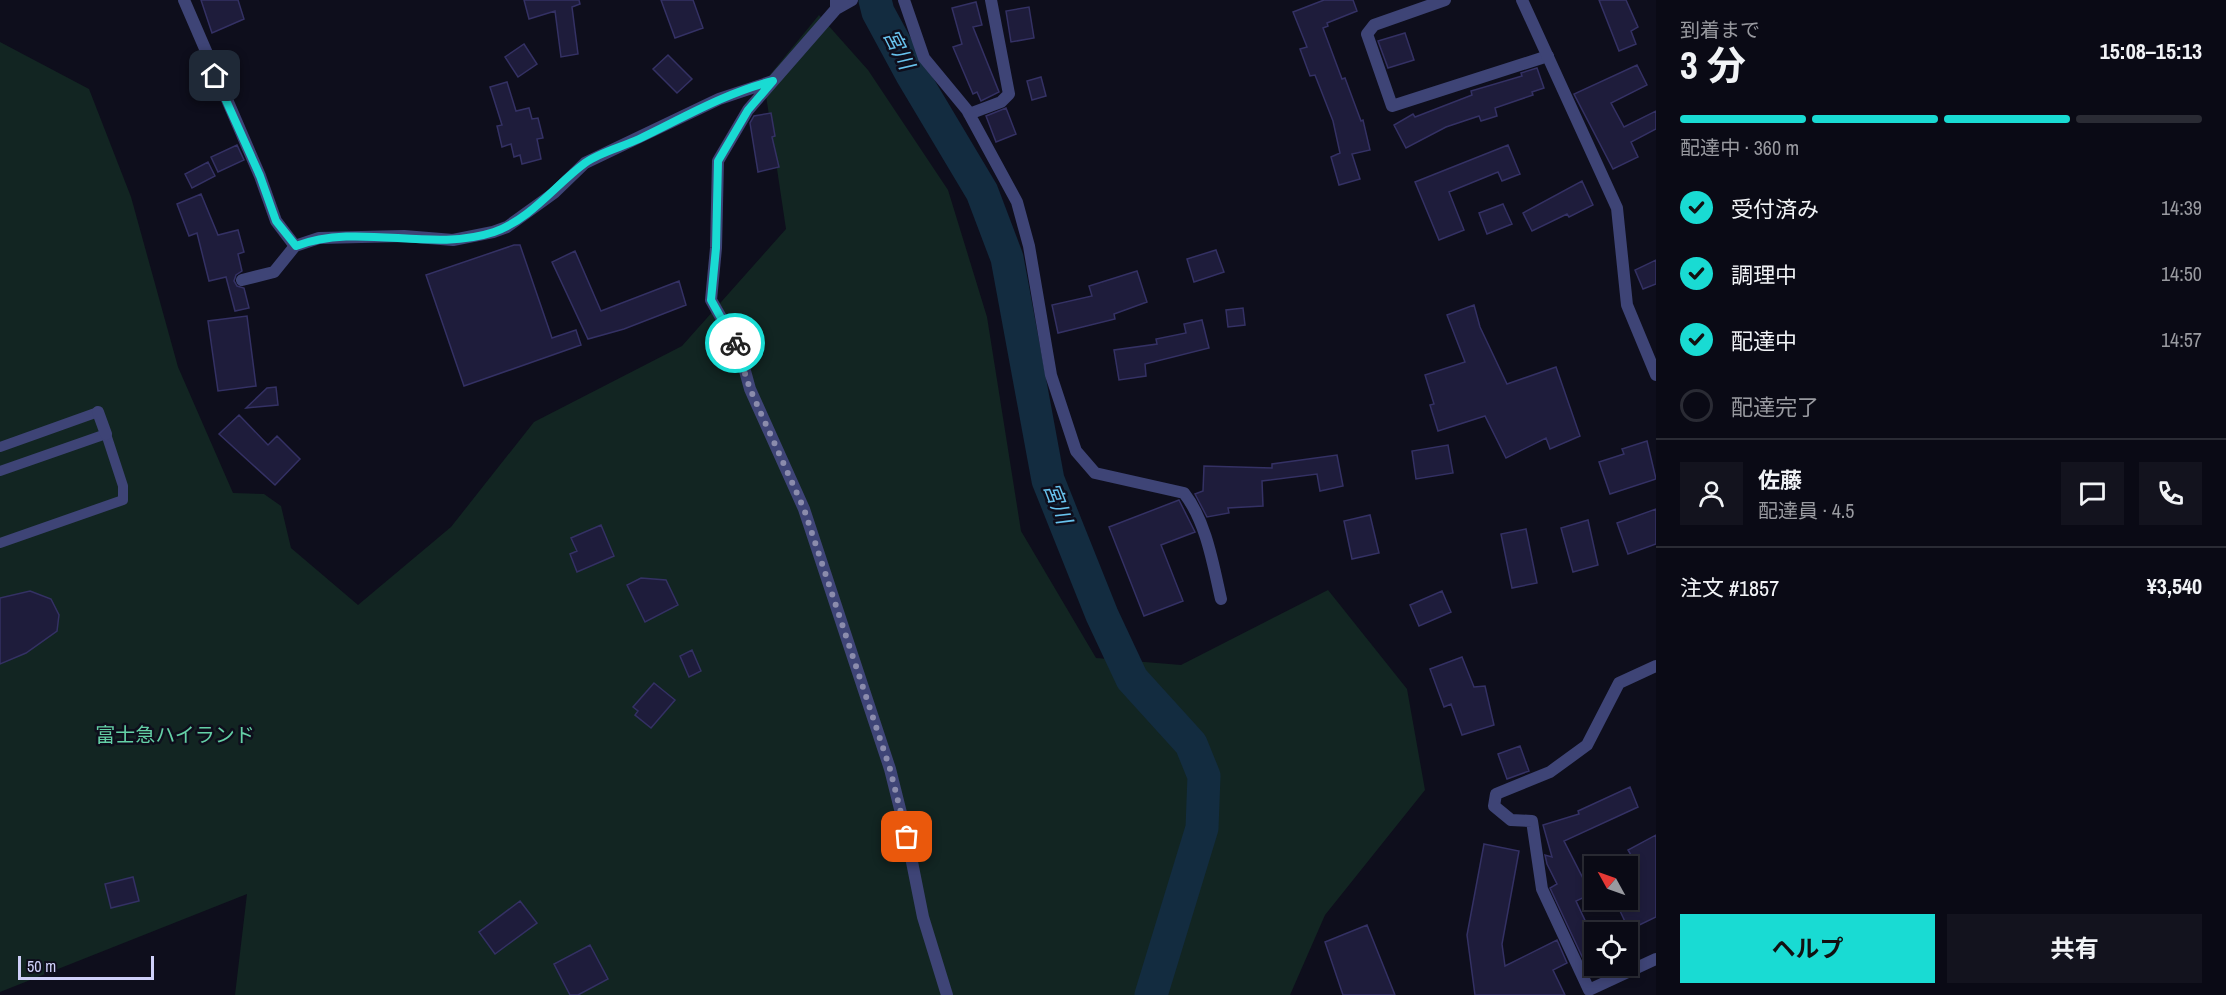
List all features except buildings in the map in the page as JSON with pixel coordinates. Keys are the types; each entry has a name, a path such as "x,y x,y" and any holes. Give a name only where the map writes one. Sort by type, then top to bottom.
{"street":[{"path":"184,0 260,176 276,221 296,246"},
{"path":"904,0 924,58 969,114 1017,202 1029,246 1051,375 1077,451 1095,472 1184,493 1192,503 1211,557 1221,599"},
{"path":"969,114 1001,102 1009,94 991,0"},
{"path":"1445,0 1374,25 1367,34 1392,106 1548,56"},
{"path":"1522,0 1617,208 1627,305 1656,375"},
{"path":"842,3 748,110 718,161 716,248 711,300 739,349 750,389 804,509 890,769 923,917 947,995"},
{"path":"242,280 273,272 296,246 319,238 404,236 453,240 493,232 507,226 554,193 585,163 719,99 773,81"},
{"path":"98,412 106,434"},
{"path":"1656,666 1619,683 1587,745 1550,772 1496,794 1494,806 1511,820 1532,821 1542,890 1588,990 1656,959"}],"lane":[{"path":"0,447 98,412"},
{"path":"0,471 106,434 123,486 123,500 0,543"}],"green space":[{"name":"富士急ハイランド","path":"819,15 868,70 948,190 987,317 1021,531 1096,658 1181,665 1328,590 1407,689 1425,790 1325,915 1290,995 235,995 247,894 0,992 0,42 89,89 131,197 178,367 233,493 264,494 281,506 291,548 358,605 451,527 534,422 682,346 786,229 764,82"}],"waterway":[{"name":"宮川","path":"875,0 878,12 911,73 982,192 1007,258 1048,480 1102,615 1132,679 1191,744 1204,776 1202,828 1151,995"}],"way so far":[{"path":"735,343 739,349 750,389 804,509 890,769 907,837"}],"route":[{"path":"215,76 260,176 276,221 296,246 319,238 404,236 453,240 493,232 507,226 554,193 585,163 673,123 719,99 773,81 748,110 718,161 716,248 711,300 735,343"}]}
